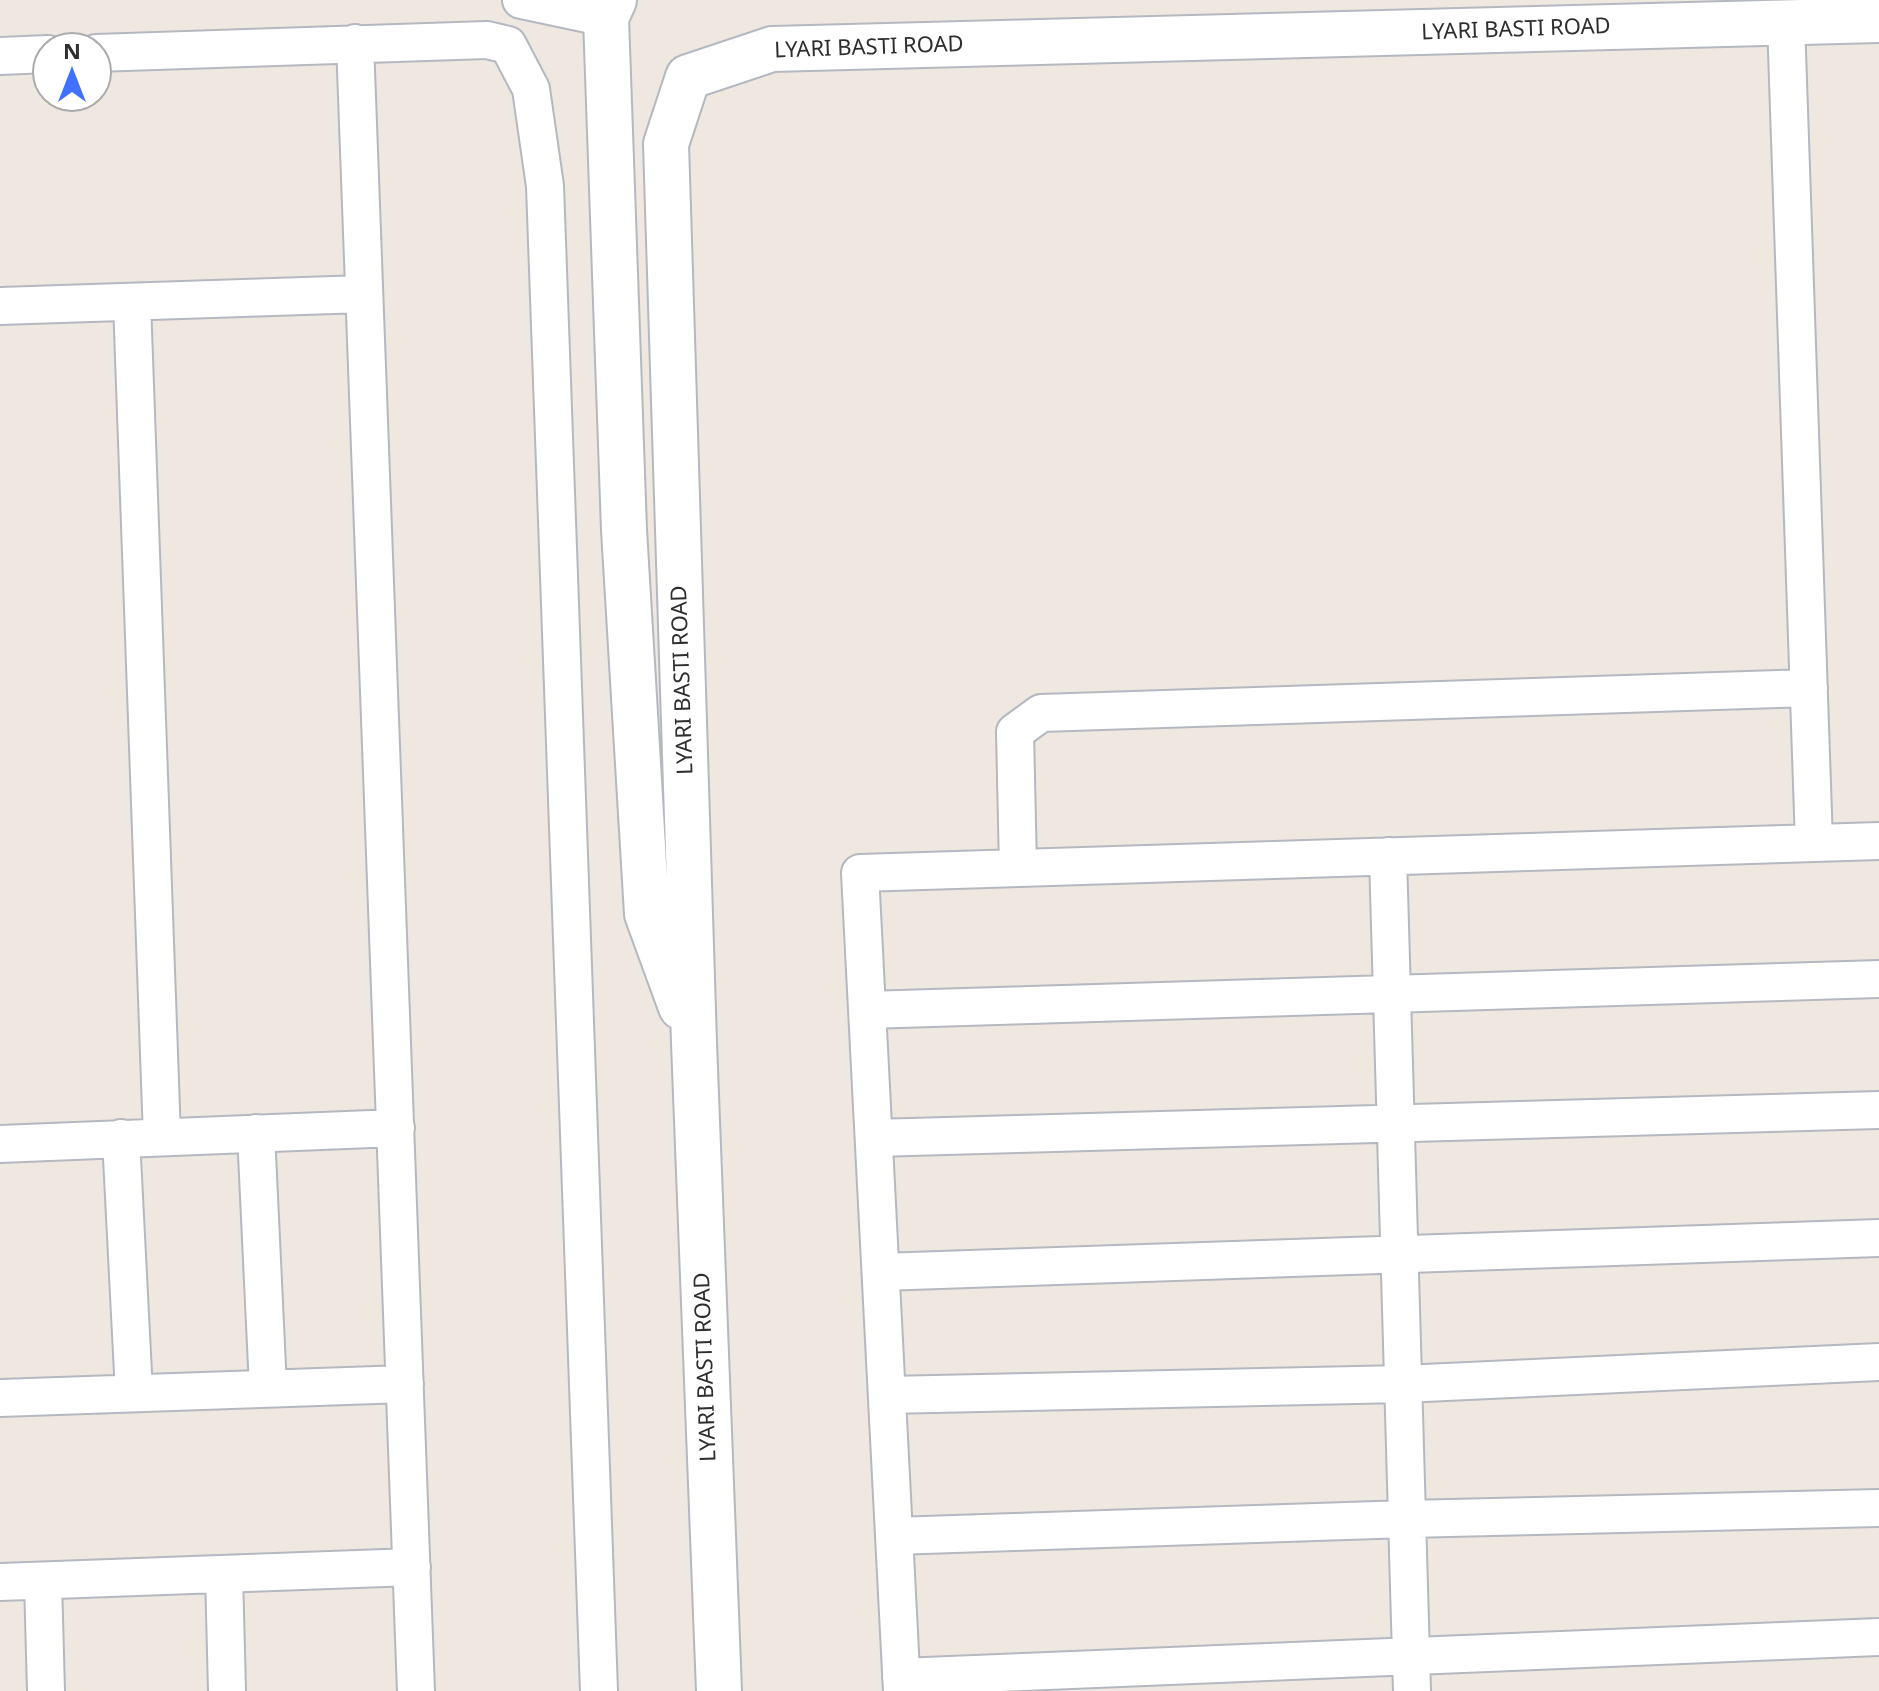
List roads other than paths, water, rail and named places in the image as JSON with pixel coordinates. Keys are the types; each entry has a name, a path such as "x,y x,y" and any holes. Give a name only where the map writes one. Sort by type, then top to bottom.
{"main road":[{"name":"LYARI BASTI ROAD","path":"610,9 624,530 647,914 694,1043"},
{"name":"LYARI BASTI ROAD","path":"719,1691 694,1043 666,144 688,77 772,49 1879,20"}],"street":[{"path":"521,0 610,9"},
{"path":"1786,22 1814,843"},
{"path":"112,52 487,40 508,45 531,89 545,186 599,1691"},
{"path":"355,43 416,1691"},
{"path":"0,56 32,55"},
{"path":"0,306 364,294"},
{"path":"132,302 162,1137"},
{"path":"1018,868 1015,732 1041,713 1809,688"},
{"path":"1879,841 860,873 901,1684 1412,1674 1879,1637"},
{"path":"1388,856 1412,1674"},
{"path":"867,1010 1879,979"},
{"path":"874,1138 1879,1110"},
{"path":"0,1144 396,1128"},
{"path":"256,1133 268,1388"},
{"path":"121,1138 134,1393"},
{"path":"881,1272 1879,1238"},
{"path":"887,1395 1403,1384 1879,1362"},
{"path":"0,1398 405,1384"},
{"path":"894,1536 1407,1519 1879,1508"},
{"path":"0,1582 412,1567"},
{"path":"224,1574 227,1691"},
{"path":"43,1581 46,1691"}]}
